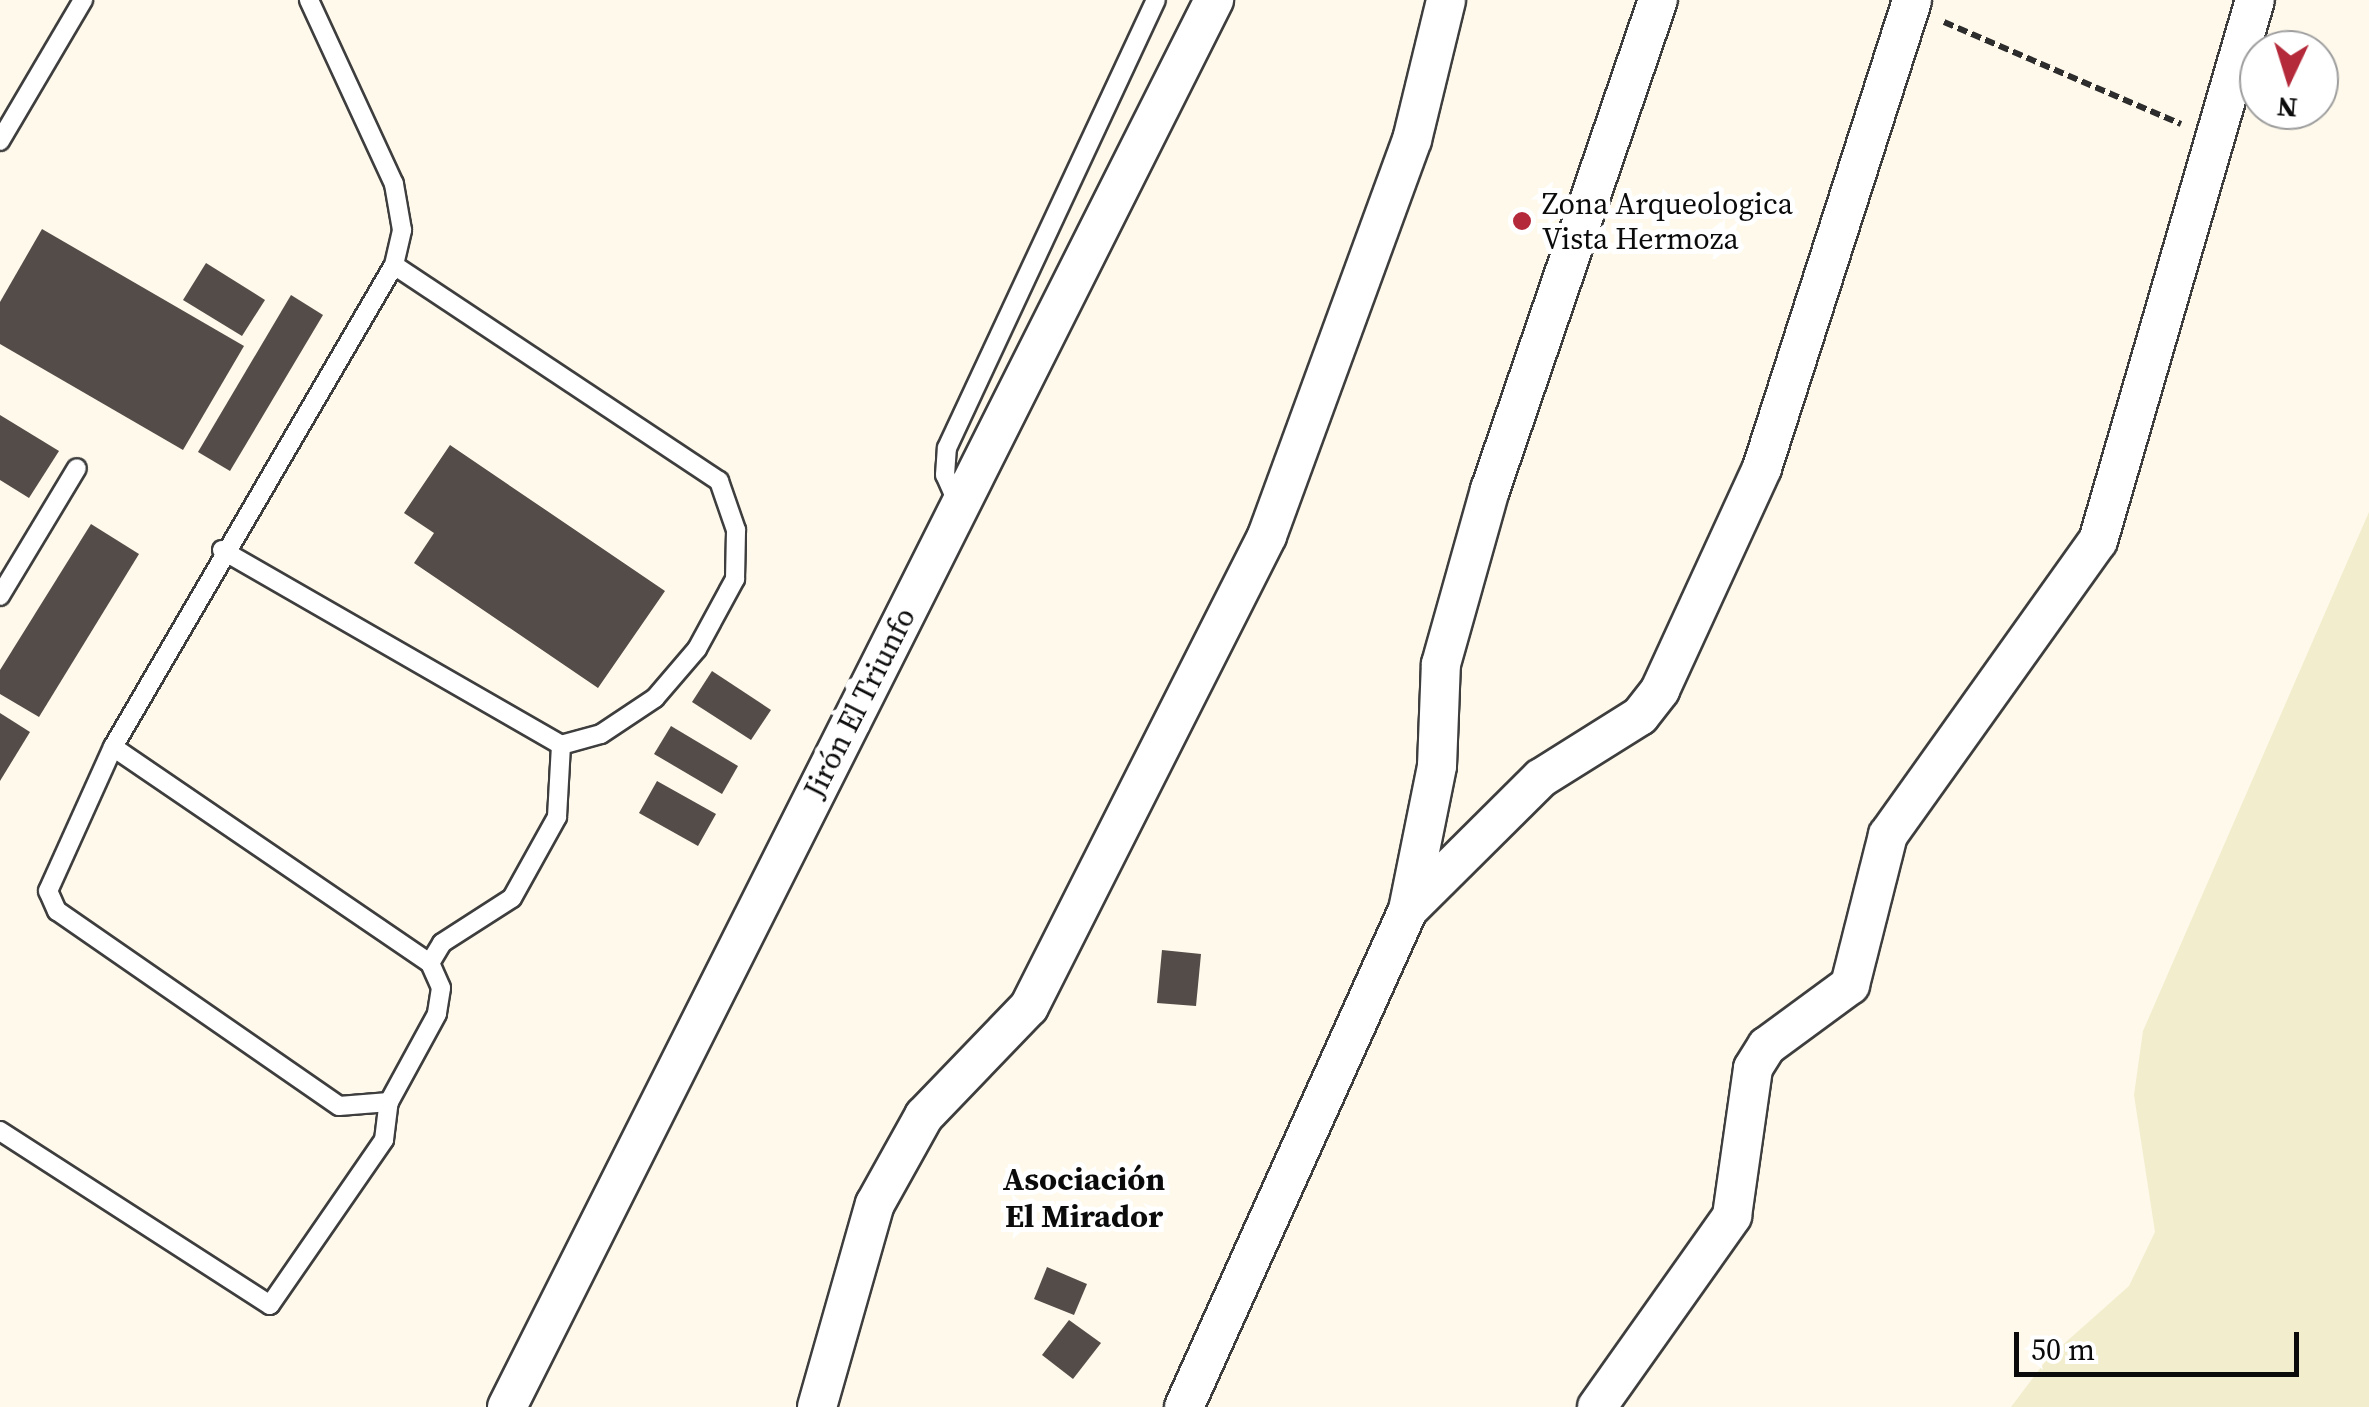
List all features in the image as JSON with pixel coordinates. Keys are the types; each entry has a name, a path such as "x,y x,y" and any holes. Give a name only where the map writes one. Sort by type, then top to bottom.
{"street":[{"name":"Jirón El Triunfo","path":"507,1407 1214,0"},
{"path":"816,1407 875,1204 924,1116 1029,1007 1267,536 1412,140 1446,0"},
{"path":"1184,1407 1408,910 1437,766 1441,664 1490,490 1658,0"},
{"path":"1596,1407 1732,1216 1760,1057 1850,986 1888,835 2098,541 2254,0"},
{"path":"1408,910 1542,778 1640,716 1660,690 1762,468 1911,4"}],"lane":[{"path":"0,141 83,0"},
{"path":"308,0 394,184 402,230 394,264 222,550 113,747 52,872 57,910 339,1106 364,1111 389,1102"},
{"path":"959,507 945,476 948,448 1156,0"},
{"path":"222,550 560,745 602,734 655,698 696,648 736,579 731,514 719,481 394,264"},
{"path":"2,590 77,468"},
{"path":"430,963 442,942 495,912 520,882 564,796 560,745"},
{"path":"0,1131 270,1305 384,1140 389,1102 436,1014 442,988 430,963 113,747"}],"path":[{"path":"1911,4 2214,138"}],"shaded area":[{"path":"2369,512 2369,1407 2011,1407 2048,1358 2129,1286 2155,1232 2134,1095 2143,1031"}],"building":[{"path":"42,229 244,346 183,450 0,344 0,302"},
{"path":"206,263 265,300 242,336 183,300"},
{"path":"291,295 323,315 230,471 198,452"},
{"path":"0,415 59,451 29,498 0,480"},
{"path":"450,445 665,591 598,688 414,563 434,533 404,513"},
{"path":"91,524 139,554 39,717 0,694 0,670"},
{"path":"712,671 771,710 751,740 692,702"},
{"path":"0,713 30,732 0,781"},
{"path":"671,726 738,766 722,794 654,754"},
{"path":"657,781 716,814 698,846 639,813"},
{"path":"1162,950 1201,954 1196,1006 1157,1003"},
{"path":"1047,1267 1087,1284 1074,1315 1034,1299"},
{"path":"1069,1320 1101,1343 1073,1379 1042,1355"}],"place":[{"name":"Zona Arqueologica Vista Hermoza","path":"1522,221"}],"district":[{"name":"Asociación El Mirador","path":"1084,1198"}]}
